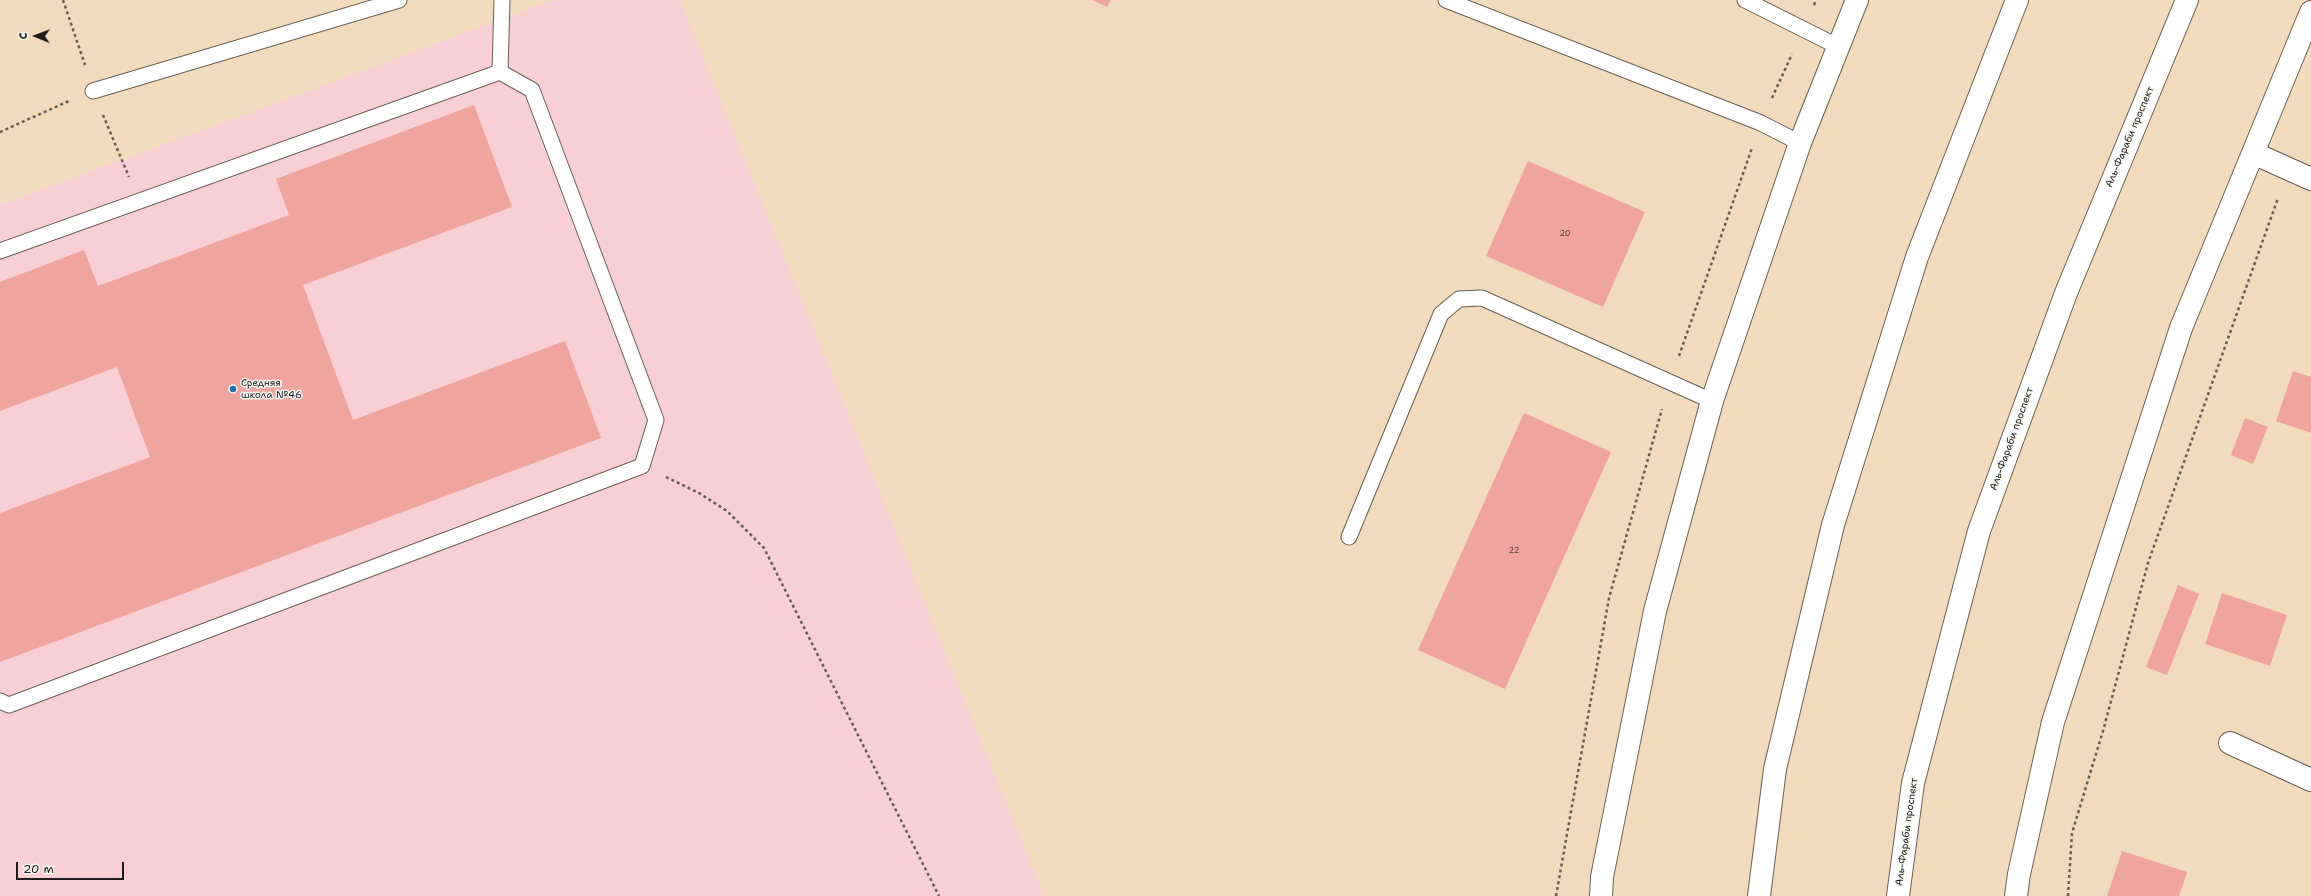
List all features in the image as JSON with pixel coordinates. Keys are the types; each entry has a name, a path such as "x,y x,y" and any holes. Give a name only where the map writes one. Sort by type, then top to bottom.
{"street":[{"path":"1601,896 1602,876 1655,611 1712,401 1800,143 1837,46 1857,0"},
{"path":"1759,896 1775,769 1833,524 1917,257 2017,0"},
{"name":"Аль-Фараби проспект","path":"1898,896 1913,783 1979,531 2066,293 2187,0"},
{"path":"2016,896 2019,874 2053,722 2180,328 2311,12"},
{"path":"2253,153 2311,179"},
{"path":"2230,743 2311,780"}],"lane":[{"path":"93,91 399,0"},
{"path":"500,72 502,0"},
{"path":"1446,0 1761,123 1800,143"},
{"path":"1745,0 1837,46"},
{"path":"0,251 500,72 532,90 656,420 642,466 9,705 0,701"},
{"path":"1349,538 1441,314 1459,298 1482,298 1712,401"}],"path":[{"path":"63,0 93,91 139,202"},
{"path":"1556,896 1609,598 1670,382 1761,123 1816,0"},
{"path":"0,132 93,91"},
{"path":"2068,896 2072,833 2103,731 2148,563 2288,169"},
{"path":"642,466 699,493 727,511 764,548 939,896"}],"shaded area":[{"path":"554,0 680,0 1044,896 0,896 0,205"}],"building":[{"path":"1092,0 1111,0 1107,7"},
{"name":"Средняя школа №46","path":"474,105 512,207 303,285 353,420 565,341 601,438 0,662 0,513 150,457 117,367 0,411 0,282 84,250 98,286 289,215 276,179"},
{"path":"1528,161 1645,212 1603,307 1486,256"},
{"path":"2293,371 2311,377 2311,433 2276,421"},
{"path":"1524,413 1611,452 1505,689 1418,650"},
{"path":"2245,418 2268,427 2253,464 2231,455"},
{"path":"2178,585 2199,594 2167,675 2146,667"},
{"path":"2222,593 2287,615 2270,666 2205,644"},
{"path":"2122,851 2187,872 2179,896 2107,896"}],"place":[{"name":"Средняя школа №46","path":"233,389"}]}
